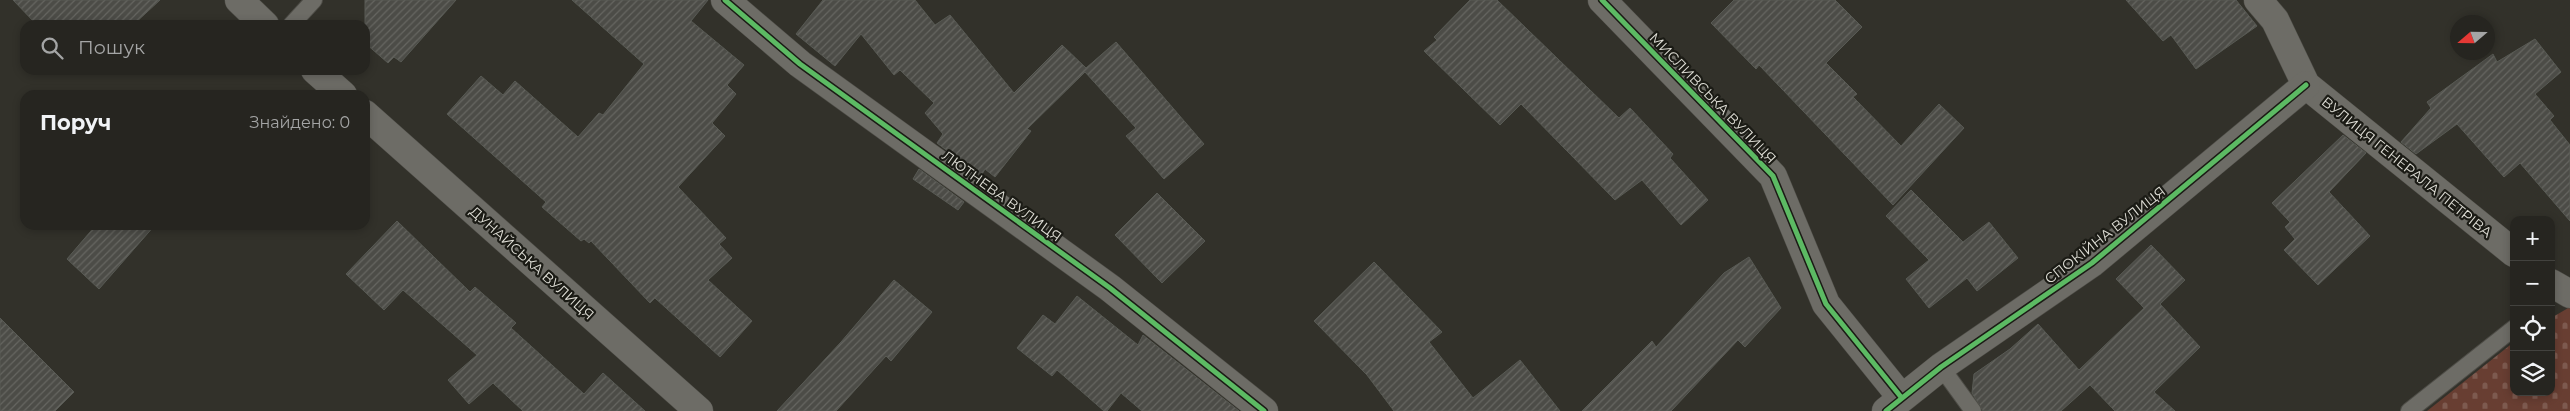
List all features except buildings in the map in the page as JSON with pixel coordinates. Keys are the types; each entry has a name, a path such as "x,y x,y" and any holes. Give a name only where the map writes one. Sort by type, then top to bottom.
{"street":[{"path":"239,0 260,20"},
{"name":"ЛЮТНЕВА ВУЛИЦЯ","path":"725,0 800,64 1110,288 1264,411"},
{"name":"МИСЛИВСЬКА ВУЛИЦЯ","path":"1602,0 1773,176 1826,304 1894,404"},
{"name":"ВУЛИЦЯ ГЕНЕРАЛА ПЕТРІВА","path":"2258,0 2275,20 2306,85 2510,250"},
{"path":"321,75 337,90"},
{"name":"СПОКІЙНА ВУЛИЦЯ","path":"1894,404 1940,367 2092,262 2306,85"},
{"name":"ДУНАЙСЬКА ВУЛИЦЯ","path":"370,118 699,411"}],"lane":[{"path":"296,20 314,0"},
{"path":"2409,411 2510,331"},
{"path":"1940,367 1973,411"}],"green space":[{"path":"2570,307 2570,411 2427,411 2510,345 2510,396 2555,396 2555,316"}],"cycle path":[{"path":"725,0 800,64 1110,288 1264,411"},
{"path":"1602,0 1773,176 1826,304 1901,397"},
{"path":"1886,411 1941,367 2092,263 2306,85"}]}
